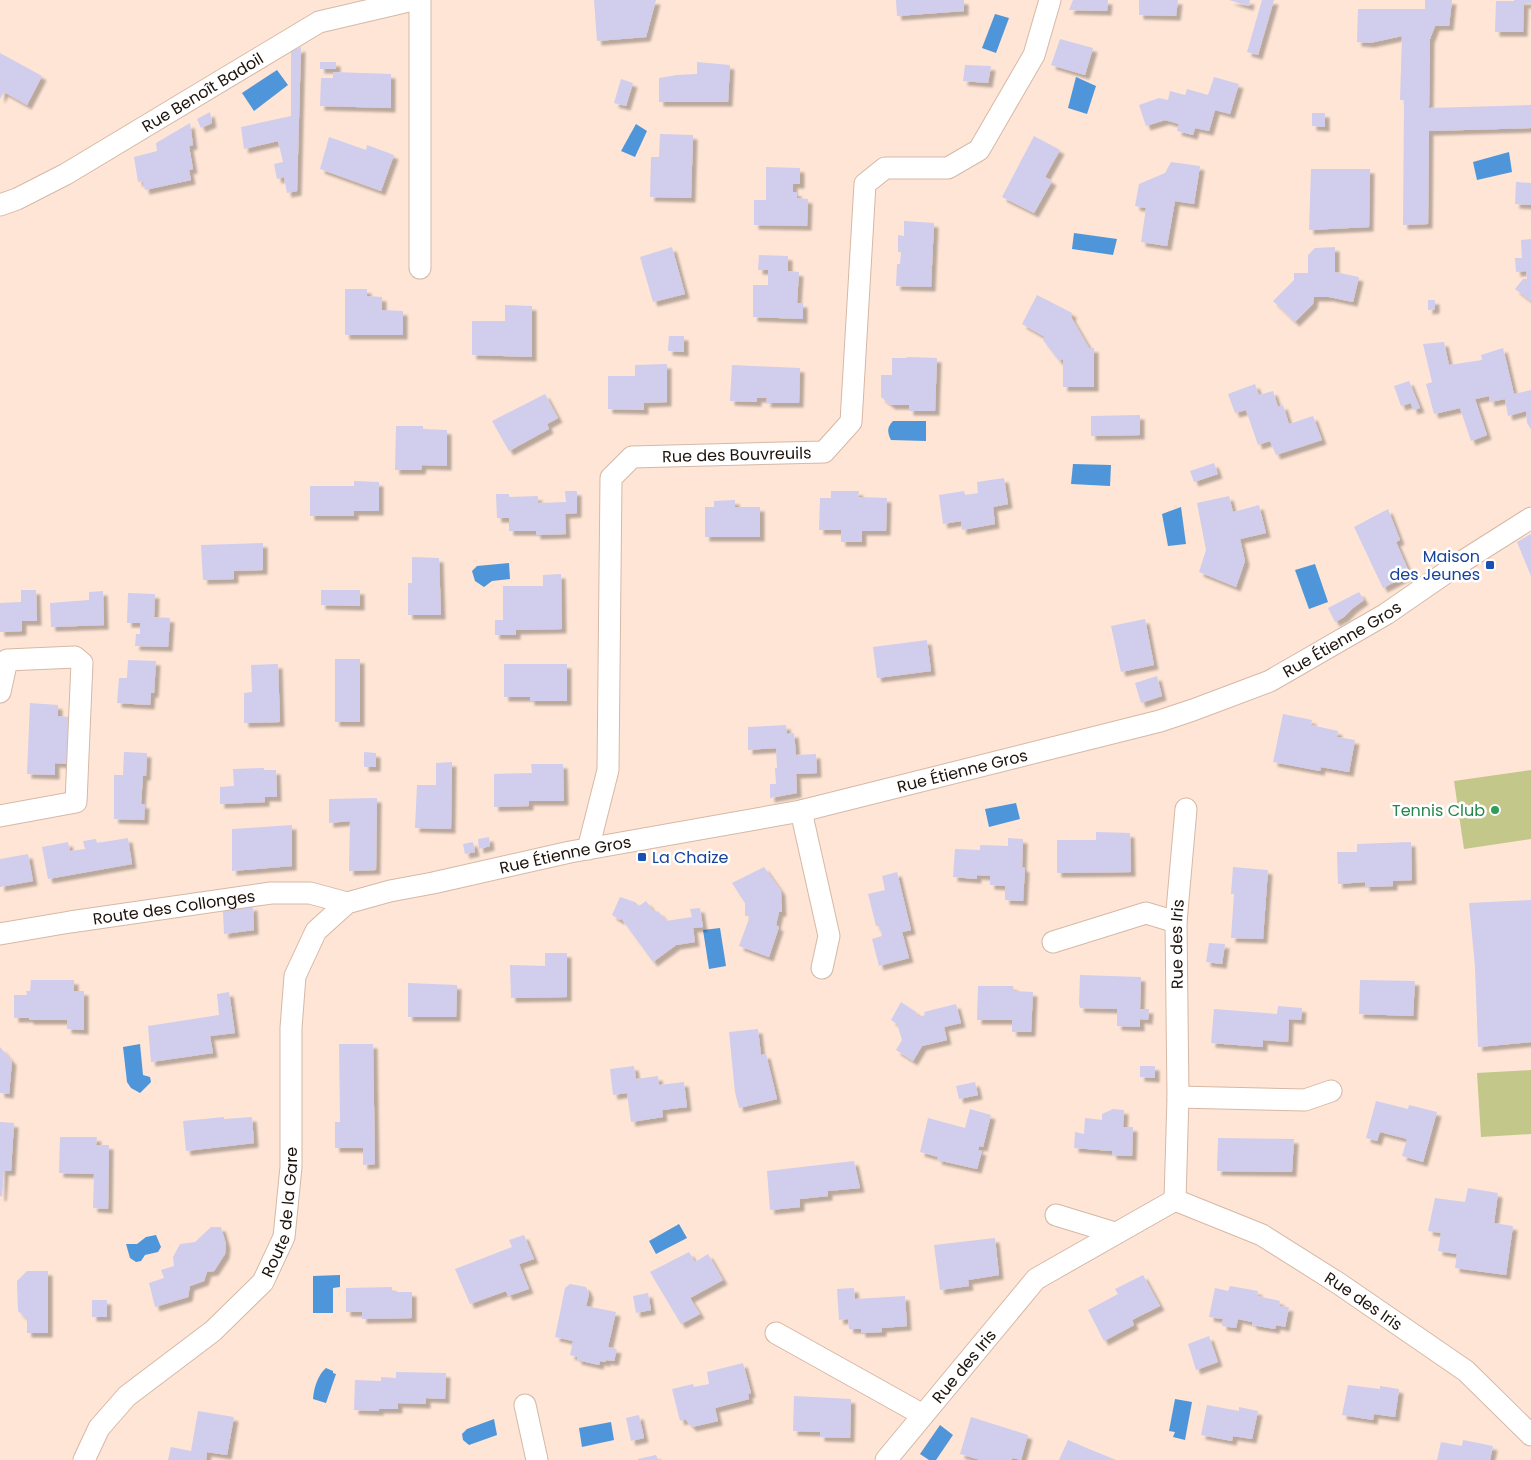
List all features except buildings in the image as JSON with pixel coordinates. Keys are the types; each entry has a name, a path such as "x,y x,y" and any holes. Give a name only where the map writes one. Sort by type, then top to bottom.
{"street":[{"name":"Rue Benoît Badoil","path":"0,205 17,199 66,174 319,22 413,0"},
{"path":"420,0 420,268"},
{"name":"Rue des Bouvreuils","path":"588,848 608,770 611,478 632,457 824,452 851,422 865,184 885,168 948,168 979,150 1034,55 1050,0"},
{"name":"Rue Étienne Gros","path":"347,903 390,891 588,848 801,811 1160,721 1270,681 1386,614 1460,562 1531,518"},
{"path":"0,692 7,660 75,657 82,663 76,802 0,816"},
{"name":"Rue des Iris","path":"1175,1200 1178,1097 1176,922 1186,808"},
{"path":"801,811 829,936 822,968"},
{"name":"Route des Collonges","path":"0,934 271,892 310,893 347,903"},
{"name":"Route de la Gare","path":"84,1460 99,1428 127,1396 213,1332 263,1282 284,1237 291,1167 291,1028 295,976 316,931 347,903"},
{"path":"1054,942 1146,913 1176,922"},
{"path":"1178,1097 1305,1100 1332,1091"},
{"name":"Rue des Iris","path":"886,1460 1036,1279 1175,1200"},
{"name":"Rue des Iris","path":"1175,1200 1262,1235 1338,1283 1466,1371 1531,1435"},
{"path":"1056,1215 1115,1233"},
{"path":"776,1333 923,1415"},
{"path":"525,1405 537,1460"}],"green space":[{"name":"Tennis Club","path":"1531,770 1531,839 1464,849 1454,781"},
{"path":"1531,1070 1531,1134 1481,1137 1477,1073"}],"water":[{"path":"995,14 1009,18 996,53 982,48"},
{"path":"277,70 288,85 254,111 242,93"},
{"path":"1076,77 1096,86 1087,114 1068,108"},
{"path":"636,124 647,131 635,157 621,151"},
{"path":"1509,152 1512,172 1477,180 1473,162"},
{"path":"1074,233 1117,239 1113,255 1072,249"},
{"path":"893,421 926,421 926,441 891,440 888,430"},
{"path":"1073,464 1111,465 1110,486 1071,484"},
{"path":"1181,507 1186,544 1168,546 1162,514"},
{"path":"509,563 510,579 492,581 484,587 475,581 472,571 477,566"},
{"path":"1315,564 1328,602 1309,609 1295,570"},
{"path":"1016,803 1020,819 989,827 985,809"},
{"path":"720,928 726,966 709,969 703,930"},
{"path":"140,1044 143,1075 150,1077 151,1082 140,1093 131,1088 127,1082 123,1047"},
{"path":"679,1224 687,1238 656,1254 649,1241"},
{"path":"156,1235 161,1247 158,1252 145,1255 141,1261 136,1262 130,1258 126,1244 137,1244 146,1237"},
{"path":"340,1275 340,1287 333,1288 333,1313 313,1313 313,1276"},
{"path":"326,1368 336,1374 326,1403 313,1399 317,1382"},
{"path":"1175,1399 1192,1402 1185,1440 1173,1437 1175,1432 1169,1431"},
{"path":"494,1419 497,1435 469,1445 463,1440 462,1434 467,1429"},
{"path":"611,1422 614,1440 582,1447 579,1428"},
{"path":"940,1425 953,1435 936,1460 929,1460 920,1454"}],"place":[{"name":"Maison des Jeunes","path":"1490,565"},
{"name":"Tennis Club","path":"1495,810"},
{"name":"La Chaize","path":"642,857"}]}
